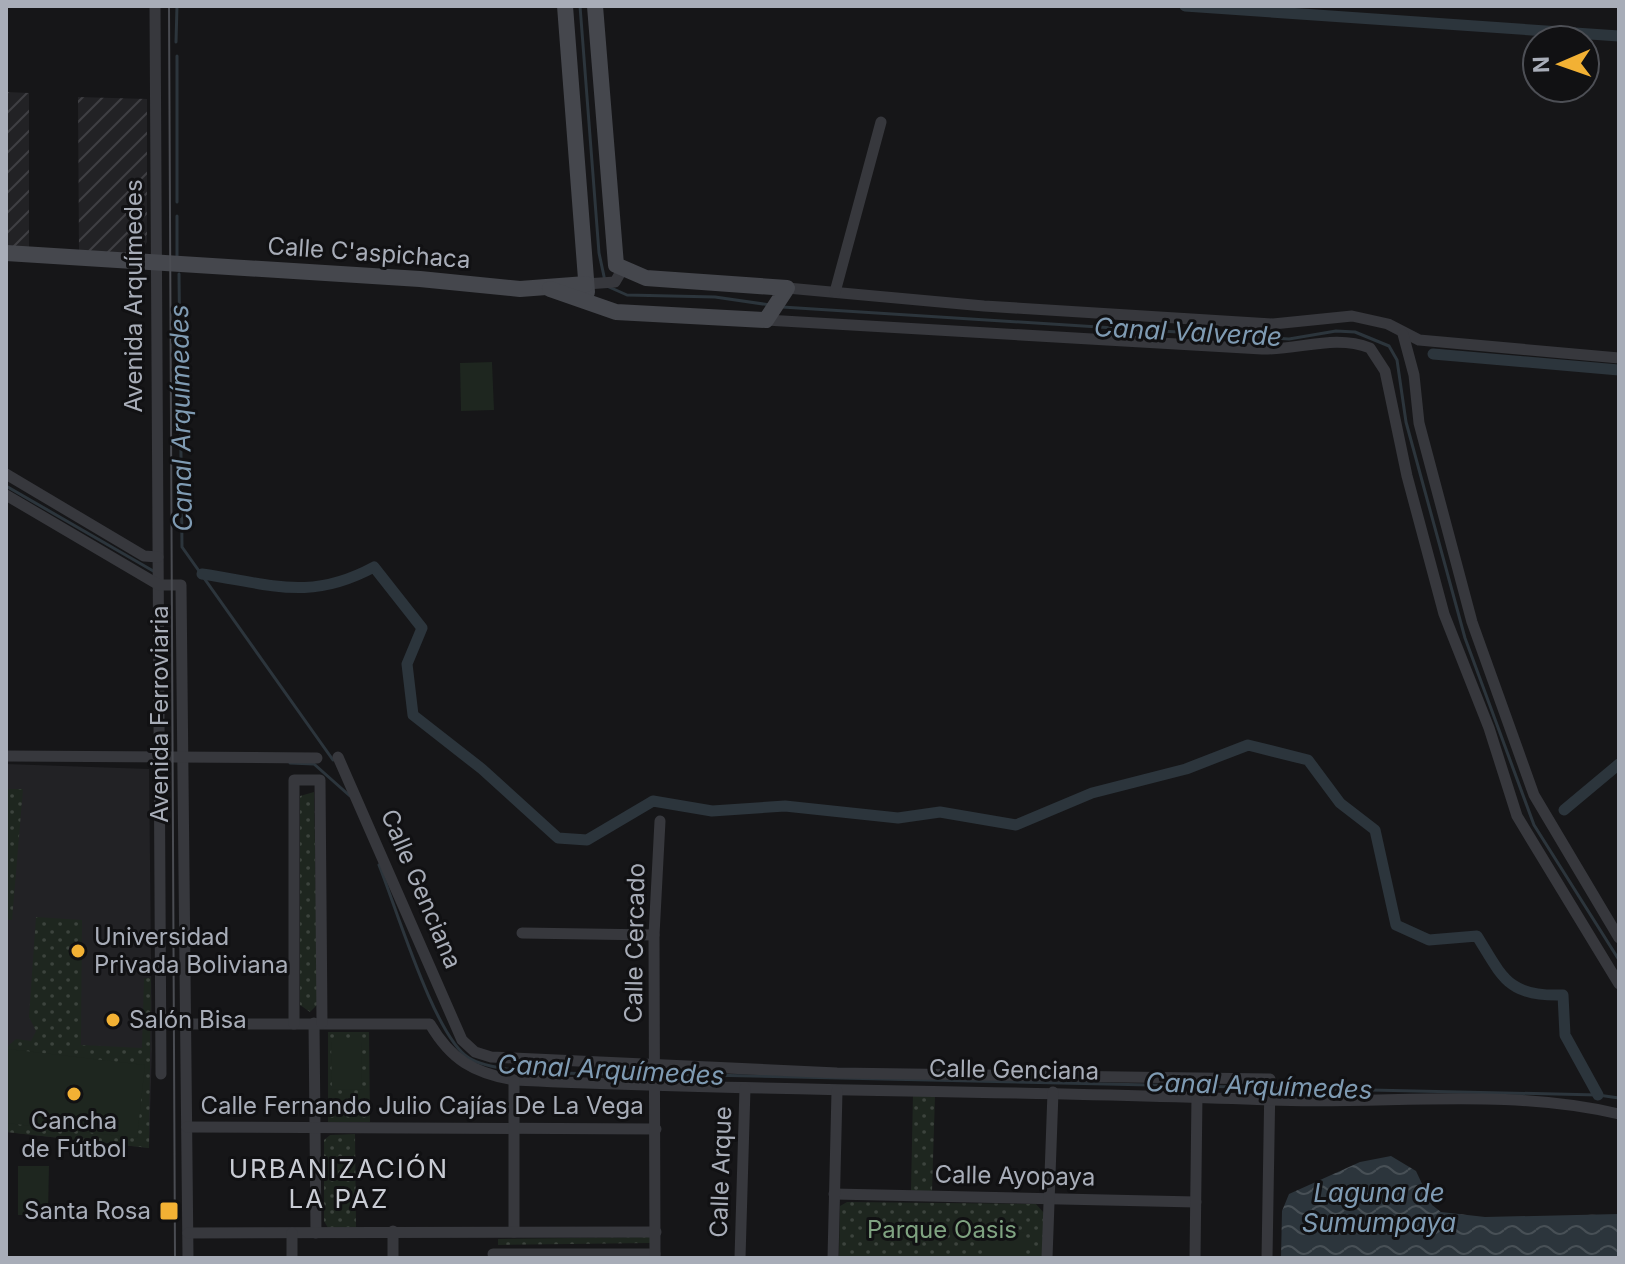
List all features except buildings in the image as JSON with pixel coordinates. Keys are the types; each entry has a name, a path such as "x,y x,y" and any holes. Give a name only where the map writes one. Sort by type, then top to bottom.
{"street":[{"name":"Avenida Arquímedes","path":"155,6 159,585"},
{"path":"565,6 592,284 589,303"},
{"path":"595,6 613,256 619,276"},
{"path":"835,292 881,122"},
{"name":"Calle C'aspichaca","path":"6,253 550,289 592,284"},
{"path":"592,284 619,276 646,278 776,305 1282,349 1342,340 1370,348 1380,359 1444,614 1489,728 1517,816 1619,984"},
{"name":"Calle C'aspichaca","path":"550,289 616,312 776,305"},
{"path":"776,305 835,292 984,306 1273,324 1352,316 1377,320 1403,334 1447,344 1619,358"},
{"path":"1403,334 1414,375 1419,423 1472,622 1534,795 1619,938"},
{"path":"6,474 144,556 158,557"},
{"path":"6,495 159,585"},
{"name":"Avenida Ferroviaria","path":"161,1074 159,585 181,585 180,756 188,1258"},
{"path":"6,756 317,758"},
{"name":"Calle Genciana","path":"338,757 352,782 462,1040 475,1052 491,1057 745,1088 1197,1095 1270,1090"},
{"path":"294,1024 294,780 320,780 316,1233"},
{"name":"Calle Cercado","path":"655,1256 654,935 660,821"},
{"path":"522,933 654,935"},
{"path":"186,1024 318,1023"},
{"name":"Calle Genciana","path":"318,1023 430,1024 442,1043 471,1070 514,1080 656,1076 968,1076 1486,1100 1591,1107 1619,1114"},
{"path":"514,1080 514,1232"},
{"name":"Calle Arque","path":"740,1258 745,1088"},
{"path":"1267,1258 1270,1090"},
{"path":"833,1258 837,1091"},
{"path":"1047,1258 1053,1092"},
{"path":"1195,1258 1197,1095"},
{"name":"Calle Fernando Julio Cajías De La Vega","path":"187,1127 656,1129"},
{"name":"Calle Ayopaya","path":"834,1194 1196,1202"},
{"path":"393,1231 393,1258"},
{"path":"493,1231 493,1256 655,1256"},
{"path":"188,1233 656,1232"},
{"path":"292,1233 292,1258"}],"shaded area":[{"path":"6,92 29,93 29,247 6,246"},
{"path":"78,97 147,99 147,242 139,255 79,250"},
{"name":"Universidad Privada Boliviana","path":"6,764 149,769 152,1049 149,1148 6,1132"}],"green space":[{"path":"492,362 494,410 461,411 460,363"},
{"path":"6,789 23,789 12,920 6,919"},
{"path":"314,792 318,1004 310,1012 300,1005 300,796"},
{"path":"36,917 82,920 81,1045 142,1048 144,978 151,978 149,1148 6,1132 6,1048 16,1039 31,1041 36,1031 29,1017"},
{"path":"328,1032 369,1032 370,1122 328,1122"},
{"path":"331,1041 361,1041 362,1089 332,1090"},
{"name":"Cancha de Fútbol","path":"8,1049 145,1065 137,1138 6,1123"},
{"path":"913,1094 935,1095 932,1191 911,1191"},
{"path":"355,1134 356,1227 328,1228 324,1221 324,1140 330,1135"},
{"path":"18,1166 49,1166 48,1215 18,1215"},
{"name":"Parque Oasis","path":"847,1202 1036,1204 1044,1213 1043,1258 839,1258 840,1206"},
{"path":"982,1232 1025,1233 1025,1258 982,1258"},
{"path":"651,1237 651,1243 498,1245 498,1239"}],"water":[{"name":"Laguna de Sumumpaya","path":"1391,1156 1416,1171 1432,1205 1441,1212 1485,1217 1619,1214 1619,1258 1281,1258 1282,1211 1289,1194 1360,1162"}],"waterway":[{"name":"Canal Arquímedes","path":"176,42 177,6"},
{"name":"Canal Valverde","path":"580,6 599,253 605,281"},
{"path":"1185,6 1619,36"},
{"name":"Canal Arquímedes","path":"177,56 177,202"},
{"name":"Canal Arquímedes","path":"177,216 177,259"},
{"name":"Canal Arquímedes","path":"179,274 182,547 333,760"},
{"name":"Canal Valverde","path":"609,287 627,295 715,297 770,305"},
{"name":"Canal Valverde","path":"782,307 1289,339 1336,331 1355,332 1389,346 1397,360 1406,422 1465,638 1534,825 1619,960"},
{"path":"1433,354 1619,370"},
{"path":"6,486 155,572"},
{"path":"202,574 270,585 309,587 351,578 374,567 422,628 407,664 413,715 482,769 558,838 587,840 653,801 712,811 785,806 898,818 940,812 1016,825 1092,793 1186,769 1248,745 1308,760 1340,803 1375,830 1396,925 1429,940 1477,936 1509,982 1530,993 1563,995 1565,1035 1598,1095"},
{"path":"290,763 314,764 350,796"},
{"path":"1564,810 1619,764"},
{"name":"Canal Arquímedes","path":"379,865 430,999 456,1046 469,1058 505,1069 530,1072 652,1074"},
{"name":"Canal Arquímedes","path":"659,1074 1598,1095 1619,1098"}],"tram line":[{"path":"169,6 175,1258"}],"place":[{"name":"Universidad Privada Boliviana","path":"78,951"},
{"name":"Salón Bisa","path":"113,1020"},
{"name":"Cancha de Fútbol","path":"74,1094"},
{"name":"Santa Rosa","path":"169,1211"}],"district":[{"name":"URBANIZACIÓN LA PAZ","path":"339,1184"}]}
